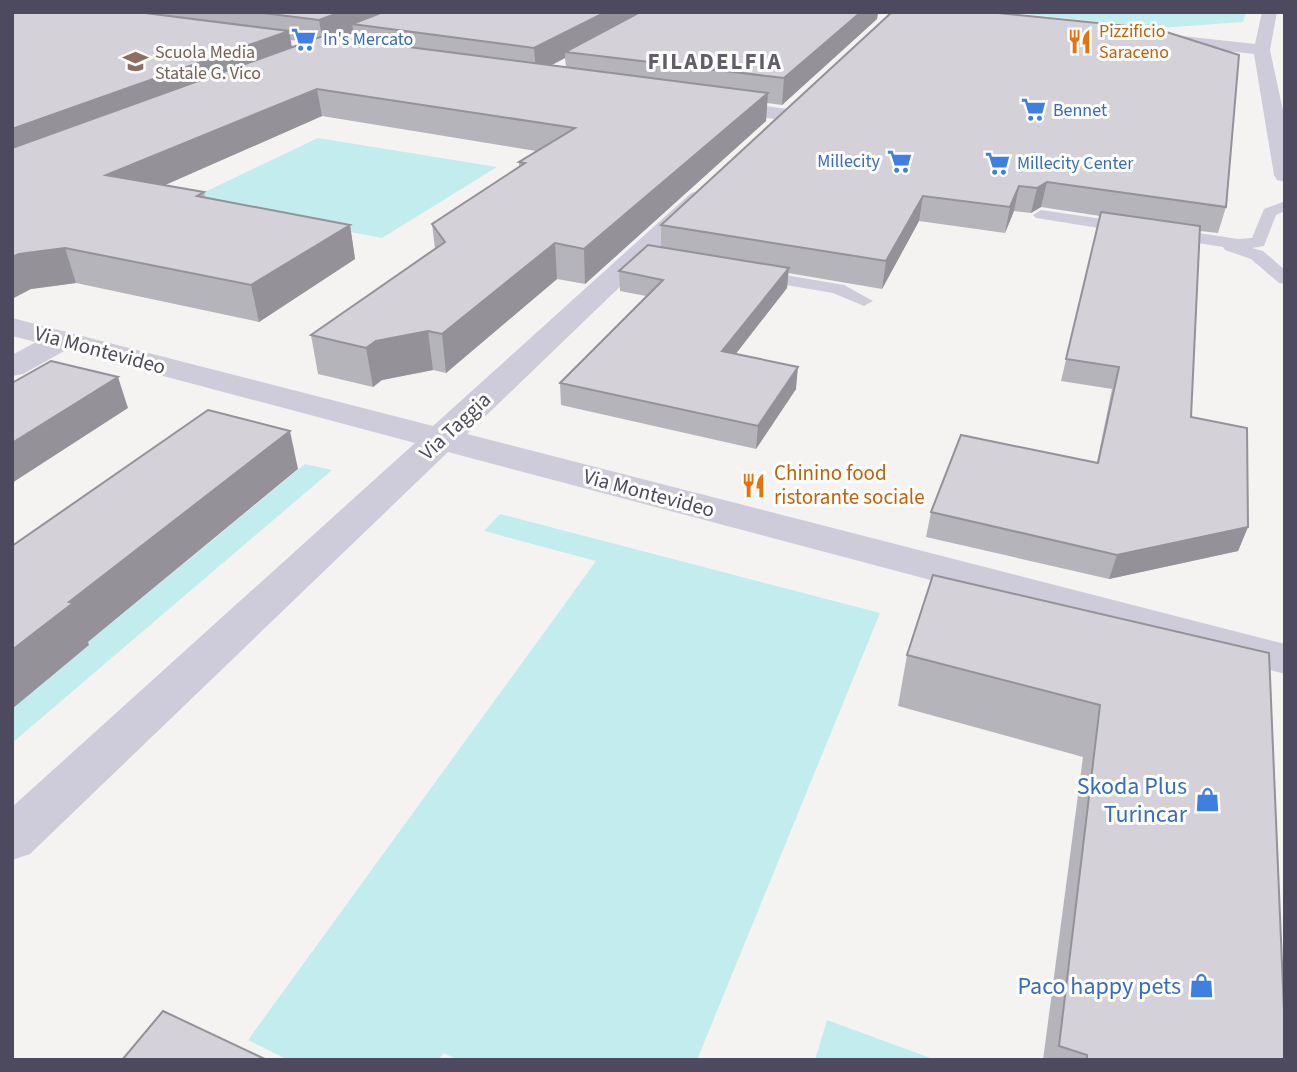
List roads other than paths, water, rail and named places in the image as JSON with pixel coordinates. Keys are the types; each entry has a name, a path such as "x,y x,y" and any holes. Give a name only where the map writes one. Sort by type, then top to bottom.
{"street":[{"path":"1270,12 1262,50 1285,175"},
{"path":"1126,34 1262,50"},
{"path":"696,103 797,106 760,141"},
{"name":"Via Taggia","path":"12,839 442,439 647,256 719,179"},
{"name":"Via Montevideo","path":"12,327 1285,659"},
{"path":"12,367 63,340"}],"lane":[{"path":"1285,205 1269,212 1258,243 1041,217 1237,248 1257,255 1285,279"},
{"path":"733,271 838,289 864,301"}],"place":[{"name":"In's Mercato","path":"303,39"},
{"name":"Pizzificio Saraceno","path":"1079,41"},
{"name":"Scuola Media Statale G. Vico","path":"135,62"},
{"name":"Bennet","path":"1033,110"},
{"name":"Millecity","path":"900,161"},
{"name":"Millecity Center","path":"997,163"},
{"name":"Chinino food ristorante sociale","path":"754,485"},
{"name":"Skoda Plus Turincar","path":"1207,800"},
{"name":"Paco happy pets","path":"1201,986"}],"district":[{"name":"FILADELFIA","path":"715,61"}]}
